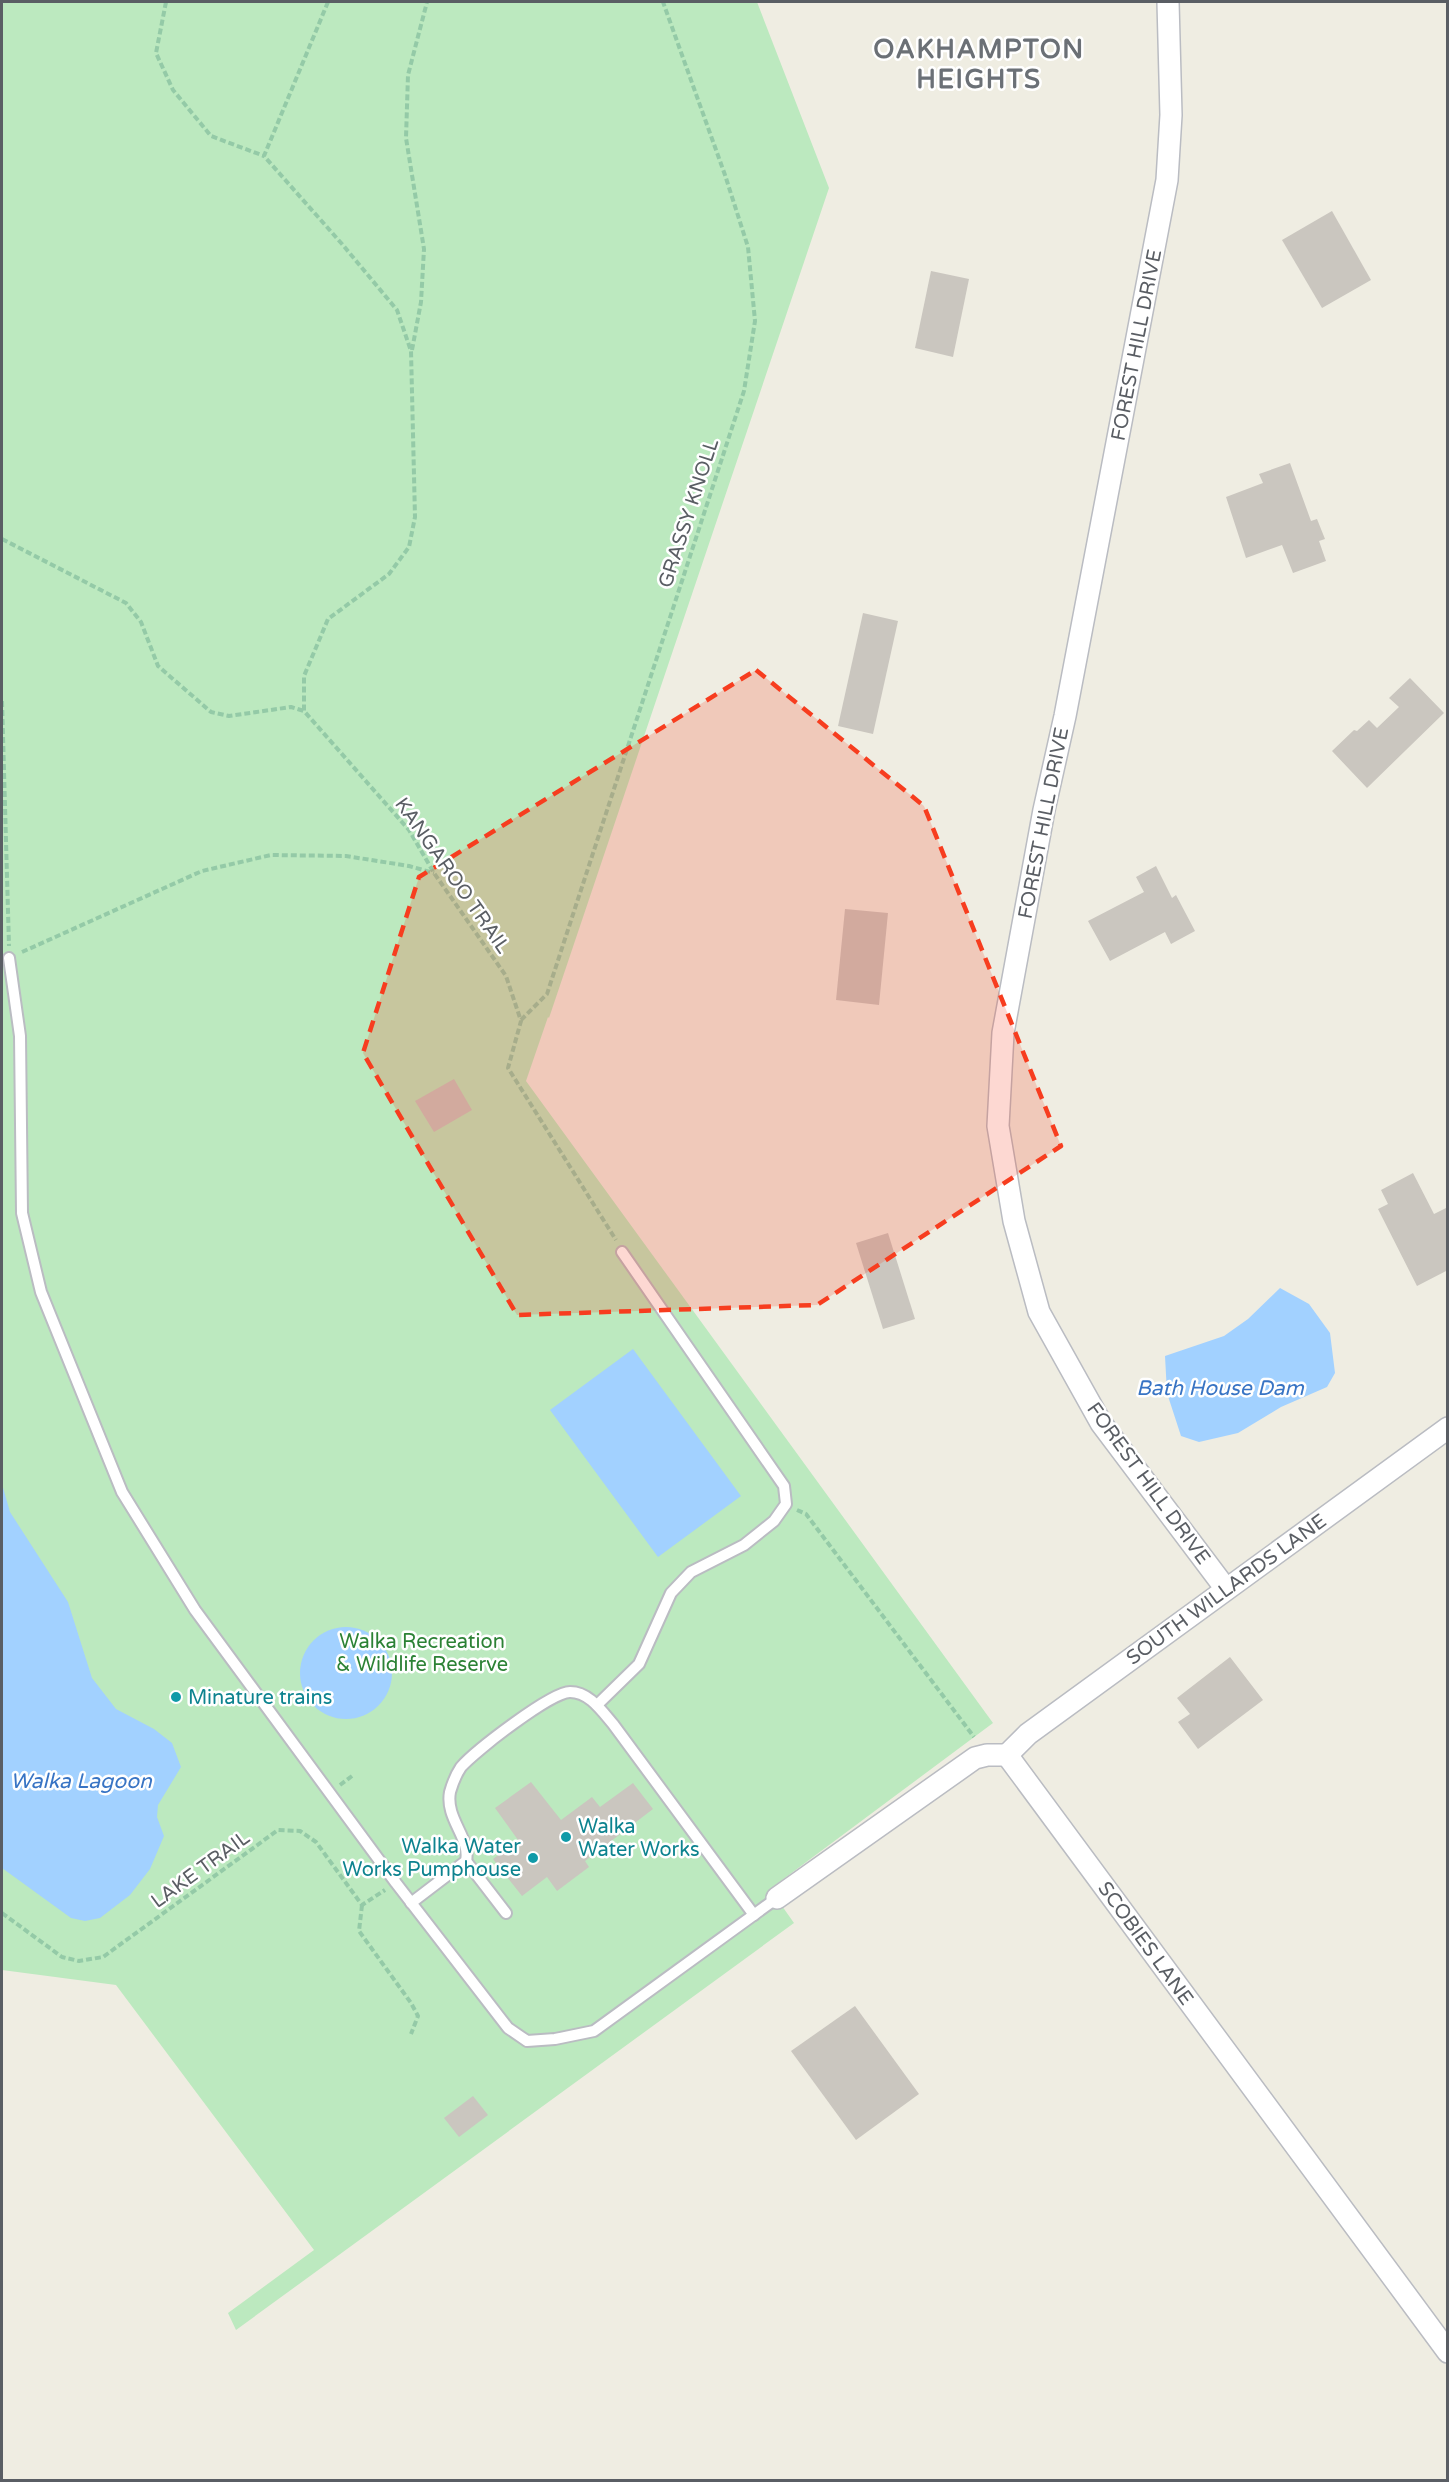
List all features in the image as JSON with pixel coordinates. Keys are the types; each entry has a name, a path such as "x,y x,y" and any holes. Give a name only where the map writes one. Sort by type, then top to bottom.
{"street":[{"name":"FOREST HILL DRIVE","path":"1168,2 1171,115 1167,180 1065,716 1044,810 1003,1033 998,1126 1014,1221 1039,1312 1101,1422 1226,1589"},
{"name":"SOUTH WILLARDS LANE","path":"997,1755 1448,1428"},
{"path":"777,1898 975,1758 997,1755"},
{"name":"SCOBIES LANE","path":"997,1755 1448,2352"}],"lane":[{"path":"9,958 20,1036 22,1213 41,1292 122,1492 195,1610 396,1883 508,2028 527,2041 555,2039 594,2031 777,1898"},
{"path":"597,1705 639,1664 671,1593 691,1572 744,1545 774,1521 786,1504 784,1486 622,1252"},
{"path":"411,1903 466,1861 468,1851 453,1820 450,1793 459,1770 472,1756 550,1698 569,1692 586,1696 597,1705 754,1915"},
{"path":"466,1861 506,1913"}],"path":[{"path":"166,2 156,53 174,90 211,136 264,156 397,310 411,351"},
{"path":"264,156 328,2"},
{"path":"2,538 126,603 141,622 158,666 211,712 229,716 291,706 304,711 304,676 328,619 389,574 409,547 415,517 411,351 421,302 424,249 406,138 408,75 427,2"},
{"name":"GRASSY KNOLL","path":"521,1021 547,994 744,392 755,321 748,248 722,164 663,2"},
{"path":"2,701 9,958 202,871 271,855 346,856 409,866 434,873"},
{"name":"KANGAROO TRAIL","path":"304,711 409,830 434,873 506,976 521,1021"},
{"path":"521,1021 508,1068 610,1229 622,1252"},
{"path":"786,1504 806,1514 997,1755"},
{"path":"346,1780 352,1776"},
{"name":"LAKE TRAIL","path":"2,1913 62,1957 79,1961 103,1957 278,1830 300,1831 316,1842 362,1905"},
{"path":"396,1883 362,1905 359,1931 418,2016 411,2034"}],"highlighted area":[{"path":"756,670 924,806 1061,1146 817,1305 517,1315 363,1053 419,877"}],"green space":[{"name":"Walka Recreation & Wildlife Reserve","path":"2,2 757,2 829,188 526,1081 993,1723 770,1889 794,1923 236,2330 228,2313 314,2250 116,1985 2,1970"}],"water":[{"name":"Bath House Dam","path":"1280,1288 1309,1304 1330,1333 1335,1373 1327,1387 1281,1407 1238,1433 1199,1442 1181,1436 1167,1393 1165,1356 1224,1336 1248,1319"},
{"path":"633,1349 741,1496 658,1557 550,1410"},
{"name":"Walka Lagoon","path":"2,1484 10,1512 68,1602 92,1678 116,1709 154,1729 172,1743 181,1767 158,1805 157,1817 164,1836 150,1869 130,1895 100,1918 85,1921 71,1918 2,1868"},
{"path":"346,1627 363,1631 378,1641 388,1656 392,1673 388,1690 378,1705 363,1715 346,1719 329,1715 314,1705 304,1690 300,1673 304,1656 314,1641 329,1631"}],"building":[{"path":"1332,211 1371,280 1322,308 1282,240"},
{"path":"931,271 969,279 953,357 915,348"},
{"path":"1290,463 1311,521 1317,519 1325,539 1319,541 1326,561 1293,573 1282,545 1246,558 1226,497 1263,483 1259,474"},
{"path":"863,613 898,621 873,734 838,726"},
{"path":"1410,678 1444,713 1367,788 1332,751 1354,730 1357,731 1369,720 1377,728 1399,707 1389,698"},
{"path":"1156,866 1172,898 1176,895 1195,931 1171,944 1165,932 1110,961 1088,921 1144,892 1136,877"},
{"path":"845,909 888,913 879,1005 836,1000"},
{"path":"454,1079 472,1110 434,1132 415,1101"},
{"path":"1413,1173 1434,1214 1448,1207 1448,1270 1417,1286 1378,1209 1388,1204 1381,1190"},
{"path":"888,1233 915,1319 883,1329 856,1243"},
{"path":"1230,1657 1263,1700 1198,1749 1178,1722 1190,1714 1177,1698"},
{"name":"Walka Water Works","path":"531,1782 561,1820 592,1797 600,1807 633,1783 653,1809 585,1861 589,1867 557,1891 547,1877 522,1896 493,1859 518,1840 495,1808"},
{"path":"855,2006 919,2094 856,2140 791,2051"},
{"path":"473,2096 488,2115 459,2137 444,2118"}],"place":[{"name":"Minature trains","path":"176,1697"},
{"name":"Walka Water Works","path":"566,1837"},
{"name":"Walka Water Works Pumphouse","path":"533,1858"}],"district":[{"name":"OAKHAMPTON HEIGHTS","path":"979,64"}]}
